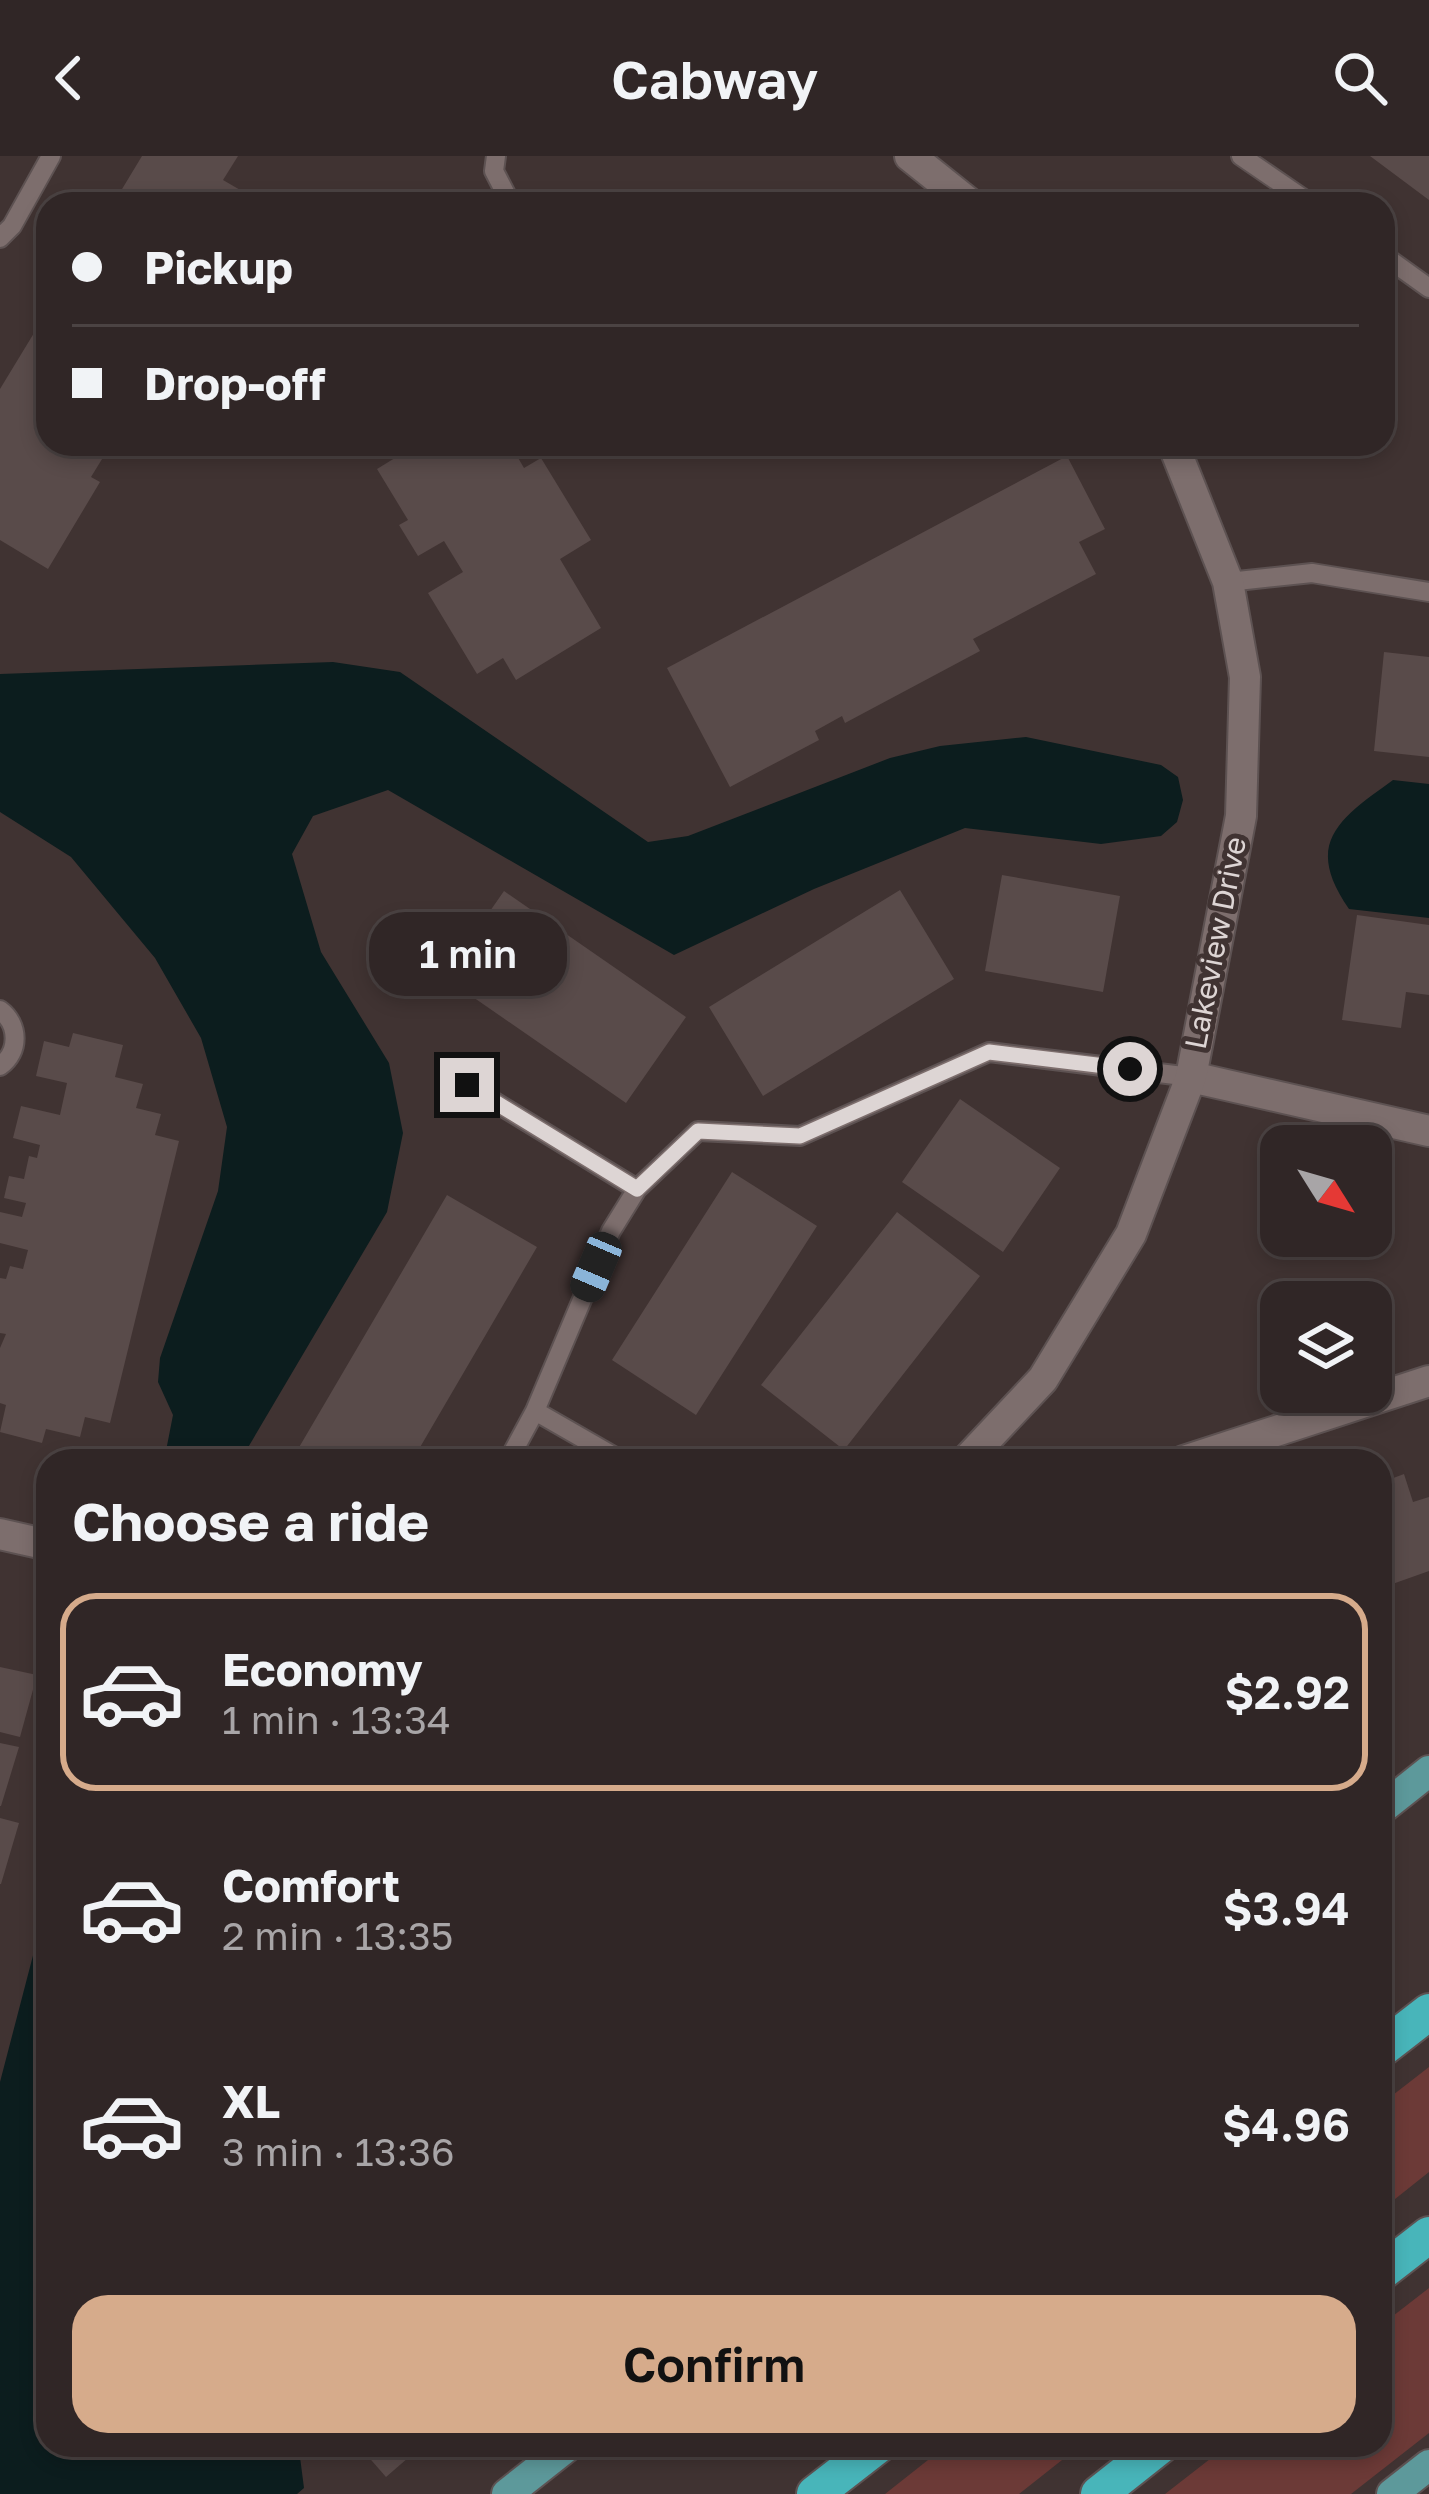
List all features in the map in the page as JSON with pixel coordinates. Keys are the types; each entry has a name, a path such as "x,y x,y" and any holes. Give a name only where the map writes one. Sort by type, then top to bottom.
{"highway":[{"path":"1392,2041 1429,2012"},
{"path":"1392,2264 1429,2235"},
{"path":"815,2494 863,2457"},
{"path":"1099,2494 1146,2457"}],"main road":[{"path":"1392,1801 1429,1772"},
{"path":"507,2494 554,2457"},
{"path":"1392,2494 1429,2465"}],"street":[{"path":"910,156 955,192"},
{"name":"Lakeview Drive","path":"977,1449 1043,1379 1131,1234 1190,1077 1241,816 1245,677 1228,582 1178,456"},
{"path":"1190,1077 1429,1131"},
{"path":"1221,1449 1429,1381"},
{"path":"0,1534 36,1542"}],"lane":[{"path":"0,238 12,226 51,156"},
{"path":"496,156 494,171 505,192"},
{"path":"1241,156 1294,192"},
{"path":"1395,264 1429,288"},
{"path":"1228,582 1312,573 1429,592"},
{"path":"0,1010 9,1017 16,1038 9,1060 0,1066"},
{"path":"514,1449 611,1232 637,1189 698,1131 800,1136 989,1052 1190,1077"},
{"path":"467,1085 637,1189"},
{"path":"535,1411 601,1449"}],"shaded area":[{"path":"333,662 400,672 648,842 688,836 890,758 940,746 1026,737 1161,765 1178,777 1183,800 1177,822 1161,836 1101,844 965,828 814,889 674,955 388,790 313,816 292,854 321,952 389,1063 403,1133 387,1212 247,1449 166,1449 173,1415 158,1382 160,1358 218,1191 227,1127 201,1038 155,958 71,857 0,812 0,674"},
{"path":"1393,780 1429,784 1429,918 1349,909 1329,866 1328,849 1343,821"},
{"path":"36,1944 36,2457 300,2457 304,2488 297,2494 0,2494 0,2082"},
{"path":"1429,2067 1429,2172 1392,2201 1392,2096"},
{"path":"1429,2288 1429,2433 1351,2494 1165,2494 1213,2457 1392,2457 1392,2317"},
{"path":"932,2457 1066,2457 1019,2494 885,2494"}],"building":[{"path":"142,156 238,156 223,180 244,192 120,192"},
{"path":"1370,156 1429,156 1429,200"},
{"path":"36,330 36,456 104,456 91,477 100,482 48,569 0,540 0,389"},
{"path":"398,456 517,456 524,468 541,458 591,540 560,559 601,628 516,680 503,658 477,674 428,593 463,572 444,541 418,556 399,525 408,520 377,469"},
{"path":"1067,456 1105,529 1079,542 1096,574 973,639 980,651 845,723 842,716 815,731 819,740 730,787 667,668"},
{"path":"1384,652 1429,657 1429,757 1374,751"},
{"path":"1002,875 1120,896 1103,992 985,971"},
{"path":"900,890 954,979 763,1096 709,1007"},
{"path":"504,891 686,1017 626,1103 444,977"},
{"path":"1357,915 1429,925 1429,995 1406,992 1401,1028 1342,1020"},
{"path":"73,1033 123,1045 115,1077 143,1084 136,1108 161,1114 155,1135 179,1141 110,1423 85,1417 80,1437 46,1429 42,1443 0,1432 6,1405 0,1403 0,1348 6,1334 0,1333 0,1278 6,1279 10,1266 23,1269 28,1250 0,1243 0,1212 22,1217 26,1203 4,1198 9,1176 24,1179 29,1156 37,1158 40,1145 13,1138 21,1106 60,1115 67,1083 36,1076 44,1041 69,1047"},
{"path":"960,1099 1060,1168 1003,1252 902,1182"},
{"path":"732,1172 817,1226 696,1415 612,1360"},
{"path":"447,1195 537,1247 419,1449 298,1449"},
{"path":"897,1212 980,1276 845,1449 761,1385"},
{"path":"1404,1474 1413,1502 1429,1497 1429,1571 1392,1584 1392,1478"},
{"path":"0,1667 36,1675 20,1737 0,1732"},
{"path":"0,1743 19,1747 1,1806 0,1806"},
{"path":"0,1818 19,1823 1,1884 0,1884"},
{"path":"368,2457 409,2457 386,2477"}],"route":[{"path":"467,1085 637,1189 698,1131 800,1136 989,1052 1130,1069"}]}
